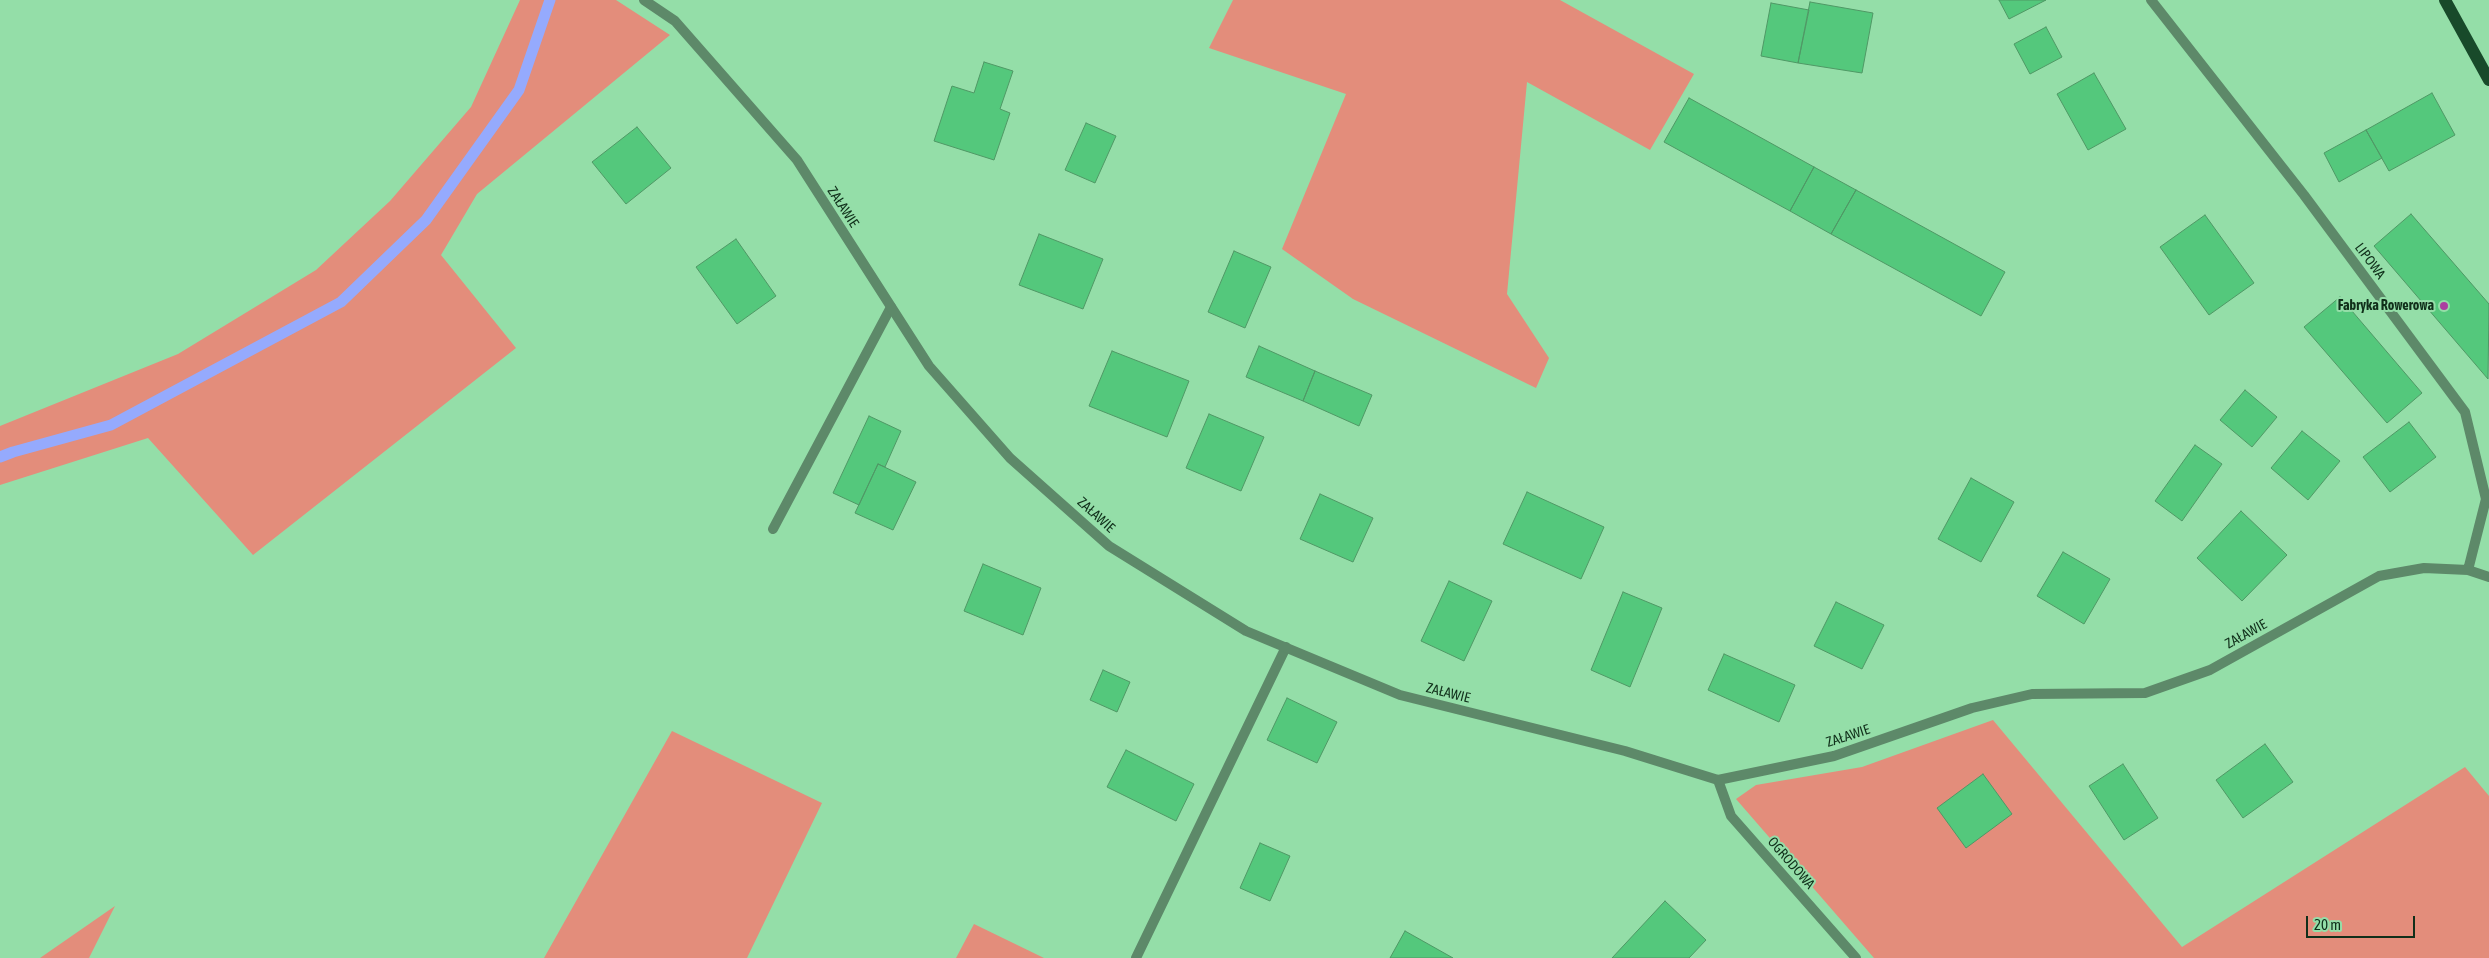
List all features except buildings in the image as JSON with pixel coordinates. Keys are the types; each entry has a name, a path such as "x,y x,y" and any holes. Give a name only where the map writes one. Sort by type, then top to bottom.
{"main road":[{"path":"2444,0 2489,80"}],"street":[{"name":"ZAŁAWIE","path":"644,0 675,21 797,160 929,366 1010,458 1109,546 1246,631 1400,695 1625,751 1718,780 1834,756 1972,708 2032,694 2145,693 2210,670 2379,576 2424,568 2468,570 2489,577"},
{"name":"LIPOWA","path":"2151,0 2304,195 2465,412 2486,499 2468,570"},
{"path":"773,529 891,307"},
{"path":"1136,958 1286,647"},
{"name":"OGRODOWA","path":"1718,780 1731,816 1856,958"}],"shaded area":[{"path":"520,0 616,0 670,35 477,194 441,255 516,348 253,555 148,438 0,485 0,426 178,354 316,270 390,201 471,107"},
{"path":"1233,0 1560,0 1694,74 1650,150 1527,82 1507,294 1549,358 1536,388 1353,299 1282,249 1346,94 1209,48"},
{"path":"1993,720 2182,947 2465,767 2489,796 2489,958 1874,958 1736,799 1756,785 1862,767"},
{"path":"672,731 822,803 747,958 544,958"},
{"path":"115,906 89,958 40,958"},
{"path":"974,924 1044,958 956,958"}],"waterway":[{"path":"0,457 111,425 341,302 426,220 519,90 550,0"}],"place":[{"name":"Fabryka Rowerowa","path":"2444,306"}]}
